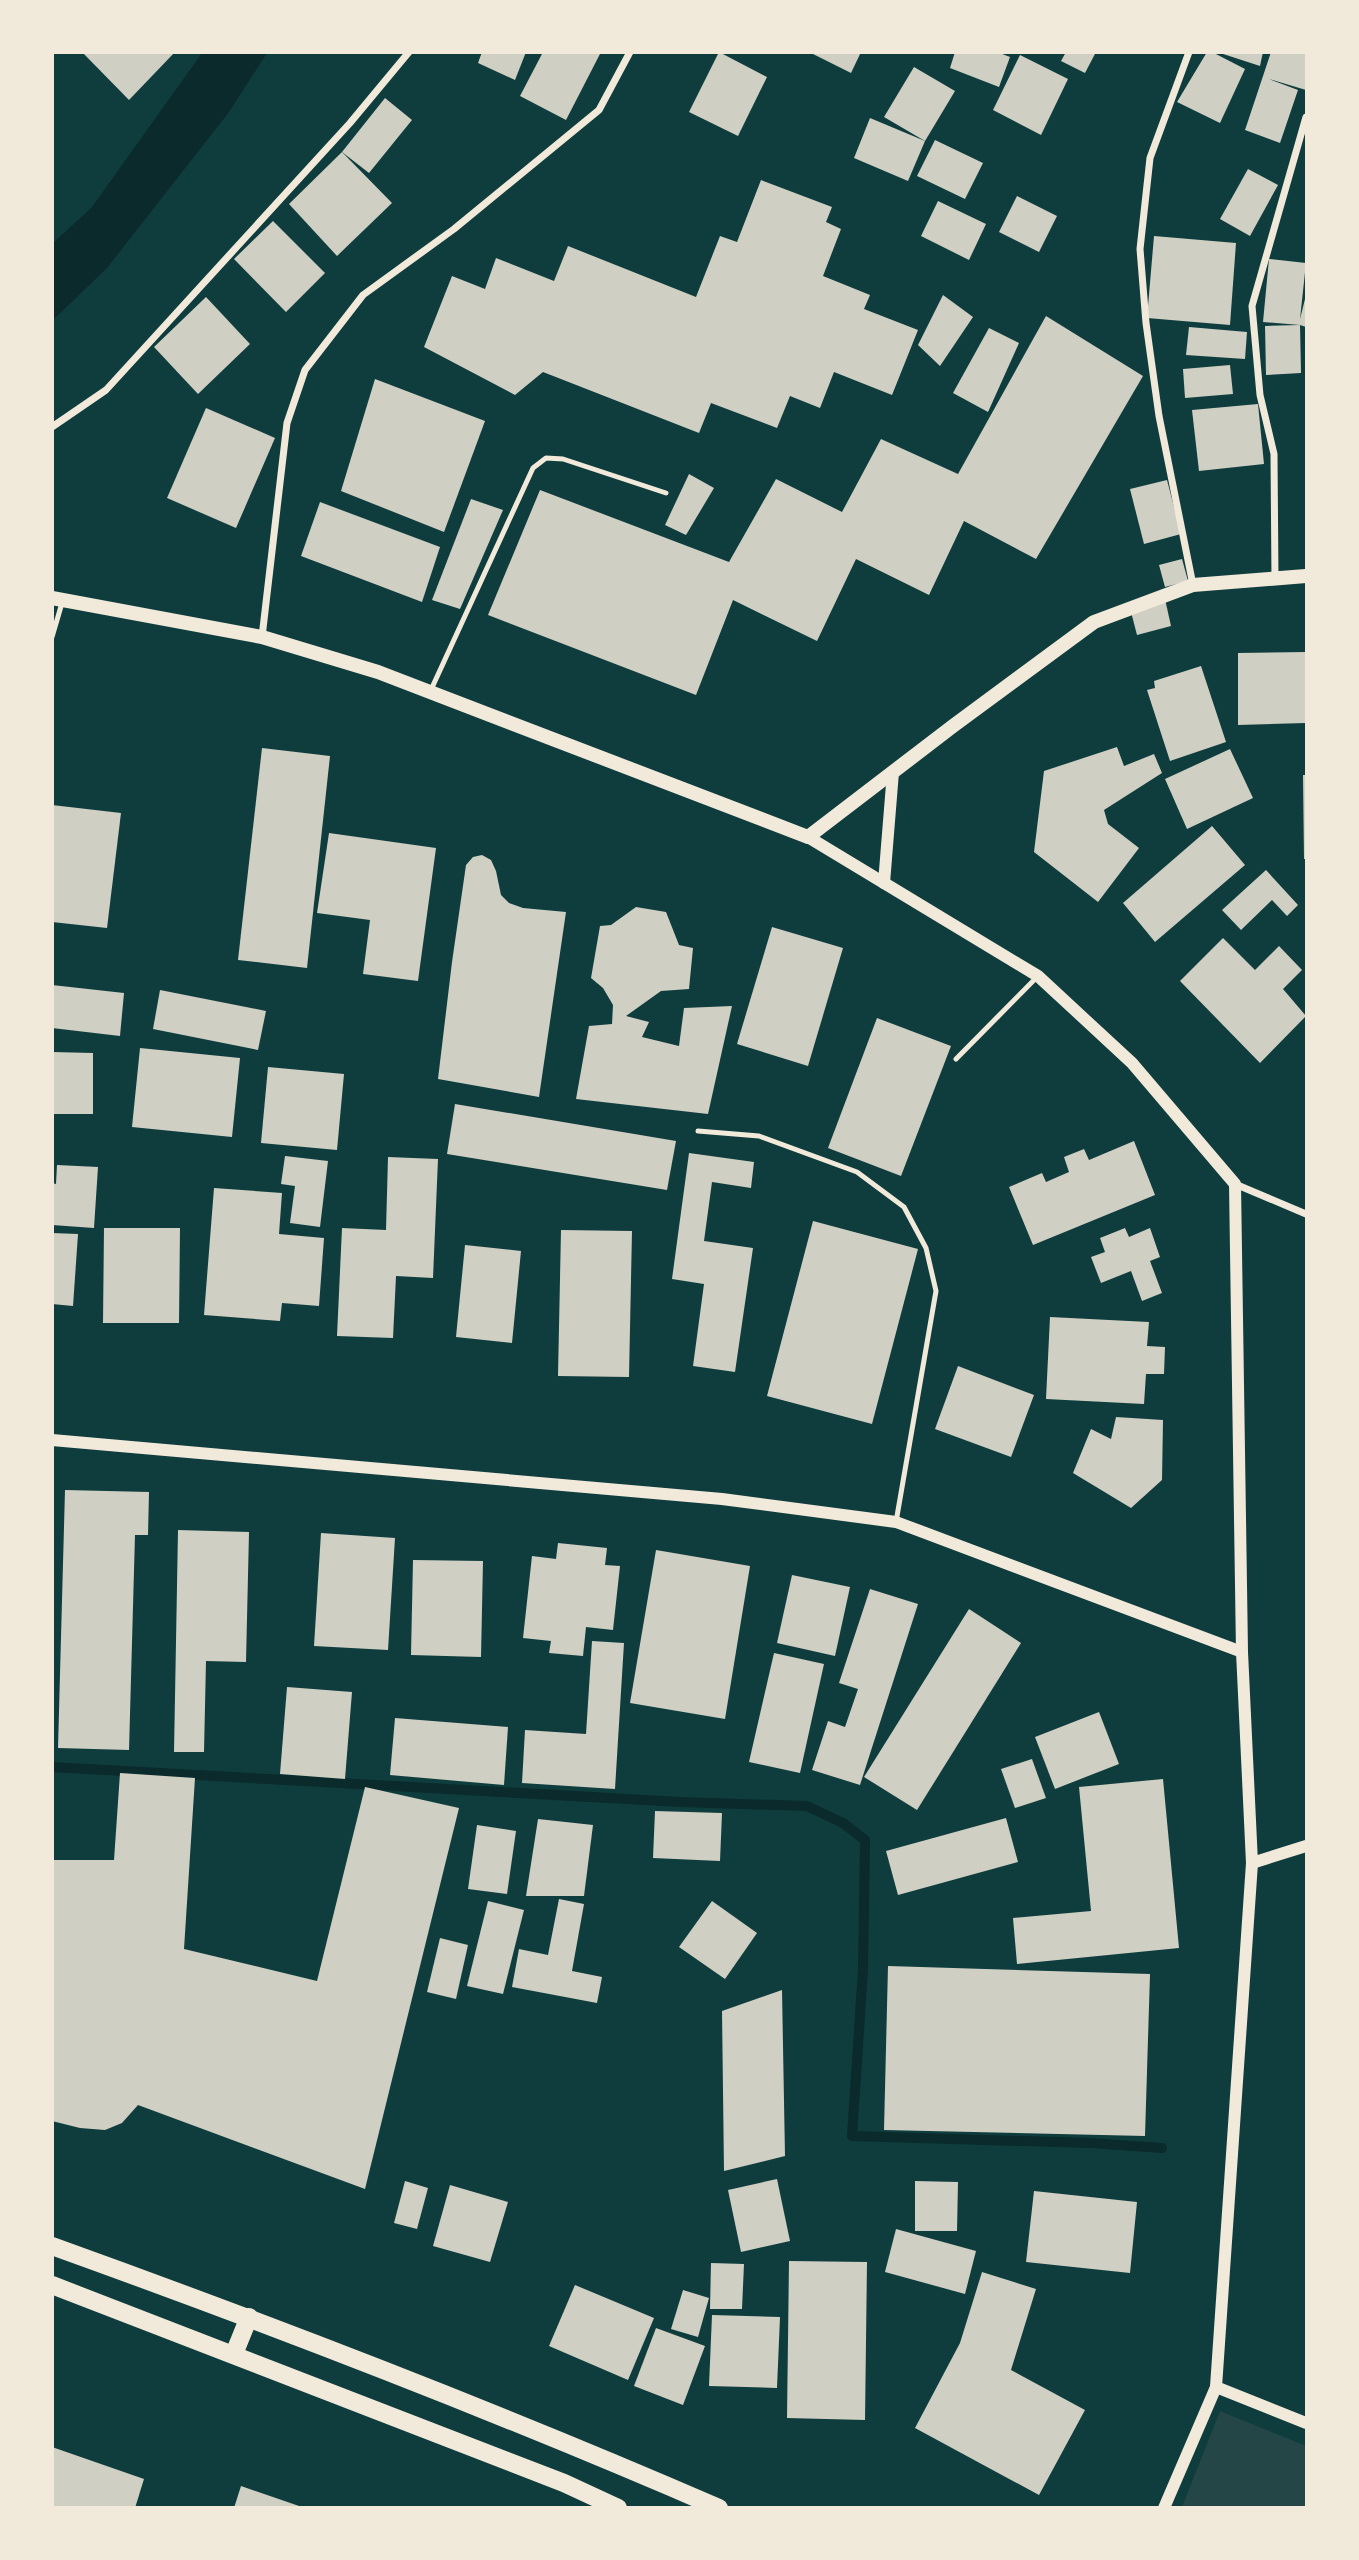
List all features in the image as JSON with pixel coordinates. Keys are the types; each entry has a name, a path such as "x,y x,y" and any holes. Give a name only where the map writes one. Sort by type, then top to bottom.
{"main road":[{"path":"58,599 262,637 379,672 808,837 1094,622 1193,585 1307,576"},
{"path":"52,2246 249,2317 577,2446 719,2508"},
{"path":"52,2285 564,2483 618,2508"},
{"path":"234,2354 249,2317"}],"street":[{"path":"52,427 106,390 350,123 409,52"},
{"path":"262,637 287,423 306,370 363,295 454,229 599,110 630,52"},
{"path":"1189,52 1150,158 1140,249 1158,416 1193,585"},
{"path":"1275,579 1274,454 1260,395 1252,306 1307,117"},
{"path":"884,883 893,772"},
{"path":"808,837 1038,976 1132,1063 1235,1184 1307,1214"},
{"path":"1164,2508 1216,2386 1252,1863 1242,1652 1235,1184"},
{"path":"52,1440 722,1499 897,1522 1242,1652"},
{"path":"1252,1863 1307,1846"},
{"path":"1216,2386 1307,2423"}],"lane":[{"path":"430,692 533,468 546,458 563,459 666,493"},
{"path":"52,637 58,599"},
{"path":"956,1059 1038,976"},
{"path":"698,1131 759,1136 857,1172 904,1207 926,1248 936,1291 897,1522"}],"shaded area":[{"path":"202,53 267,53 229,112 107,268 53,320 53,243 92,207"},
{"path":"1220,2411 1306,2446 1306,2507 1182,2507"}],"building":[{"path":"82,52 175,52 129,100"},
{"path":"482,52 526,52 515,80 478,63"},
{"path":"543,52 601,52 566,120 520,96"},
{"path":"719,52 767,77 738,136 689,112"},
{"path":"809,52 861,52 851,73"},
{"path":"955,52 997,52 1010,57 999,87 950,68"},
{"path":"1066,52 1096,52 1085,73 1061,61"},
{"path":"1207,52 1245,69 1220,123 1177,102"},
{"path":"1217,52 1263,52 1260,66"},
{"path":"1271,52 1306,52 1306,90 1269,79 1298,90 1280,143 1245,130"},
{"path":"1020,55 1068,79 1041,135 993,110"},
{"path":"914,67 955,91 925,141 884,117"},
{"path":"385,98 412,120 369,173 342,152"},
{"path":"870,118 925,141 908,181 854,158"},
{"path":"935,140 983,163 965,199 917,176"},
{"path":"342,152 392,203 337,256 289,204"},
{"path":"1248,169 1278,185 1250,236 1220,219"},
{"path":"761,180 832,207 826,222 841,229 823,276 870,295 864,309 918,330 892,395 834,372 820,408 790,396 777,428 711,403 699,433 543,372 515,395 424,347 452,276 485,289 496,258 554,281 568,246 696,297 720,236 737,242"},
{"path":"1017,196 1057,216 1039,252 999,232"},
{"path":"938,201 986,224 969,260 921,236"},
{"path":"273,221 325,273 286,312 234,259"},
{"path":"1154,236 1236,243 1230,325 1147,318"},
{"path":"1269,259 1306,263 1300,319 1306,295 1306,327 1263,322"},
{"path":"943,295 973,317 940,366 918,345"},
{"path":"206,297 250,344 198,394 154,347"},
{"path":"1046,316 1143,376 1036,559 964,521 929,595 856,559 817,641 733,600 696,695 488,615 540,490 729,562 776,479 842,512 881,439 958,474"},
{"path":"1300,325 1301,373 1266,375 1265,326"},
{"path":"1189,327 1247,332 1245,359 1186,355"},
{"path":"989,328 1019,343 988,412 953,393"},
{"path":"1230,365 1233,394 1185,398 1183,369"},
{"path":"375,379 485,421 444,532 341,491"},
{"path":"1258,404 1264,464 1199,471 1192,410"},
{"path":"206,408 275,438 236,528 167,498"},
{"path":"689,474 714,488 686,535 665,525"},
{"path":"1167,480 1181,534 1144,544 1130,489"},
{"path":"471,499 503,510 460,609 432,600"},
{"path":"320,502 440,547 422,602 301,556"},
{"path":"1182,559 1188,581 1165,587 1159,565"},
{"path":"1165,599 1171,626 1137,635 1130,608"},
{"path":"1306,652 1306,723 1238,725 1238,653"},
{"path":"1201,666 1226,742 1170,761 1147,690 1155,688 1154,681"},
{"path":"1117,747 1124,766 1154,754 1162,773 1104,810 1108,824 1139,848 1098,902 1034,852 1044,771"},
{"path":"262,748 330,756 307,968 238,960"},
{"path":"1230,749 1253,798 1187,829 1165,779"},
{"path":"1303,775 1306,775 1306,859 1304,859"},
{"path":"52,805 121,813 107,928 52,922"},
{"path":"1212,826 1245,865 1155,942 1123,903"},
{"path":"329,833 436,848 418,981 363,974 370,920 317,913"},
{"path":"482,855 491,860 501,895 509,903 523,908 566,912 539,1097 438,1079 466,865 473,857"},
{"path":"1266,870 1298,905 1287,916 1272,900 1241,930 1222,910"},
{"path":"636,907 666,912 679,945 693,948 689,989 661,991 626,1016 649,1022 642,1037 679,1046 684,1008 732,1006 708,1114 576,1099 589,1026 612,1024 613,1005 603,988 591,978 600,926 611,925"},
{"path":"772,927 843,948 808,1066 737,1044"},
{"path":"1223,938 1255,970 1279,946 1302,970 1283,989 1306,1016 1260,1063 1180,981"},
{"path":"52,985 124,993 120,1036 52,1028"},
{"path":"160,990 266,1011 258,1050 153,1029"},
{"path":"877,1018 951,1046 901,1176 828,1148"},
{"path":"140,1048 240,1058 232,1137 132,1127"},
{"path":"52,1052 93,1053 93,1114 52,1114"},
{"path":"268,1067 344,1074 337,1150 261,1143"},
{"path":"455,1104 676,1141 667,1190 447,1154"},
{"path":"1134,1141 1155,1195 1033,1245 1009,1187 1042,1173 1046,1182 1069,1172 1064,1157 1084,1149 1089,1160"},
{"path":"689,1153 754,1162 751,1188 712,1182 704,1241 753,1248 735,1372 693,1366 704,1284 672,1279"},
{"path":"285,1156 328,1161 320,1227 290,1223 295,1186 281,1184"},
{"path":"388,1157 438,1159 433,1278 396,1276 393,1338 337,1336 342,1228 386,1230"},
{"path":"57,1165 98,1167 94,1228 52,1225 52,1183 56,1184"},
{"path":"214,1188 282,1193 279,1234 324,1238 319,1306 282,1303 280,1321 204,1315"},
{"path":"813,1221 918,1249 872,1424 767,1396"},
{"path":"104,1228 180,1228 179,1323 103,1323"},
{"path":"1125,1228 1129,1237 1150,1228 1160,1257 1150,1261 1162,1293 1142,1301 1131,1271 1101,1283 1091,1257 1105,1252 1100,1238"},
{"path":"561,1230 632,1231 629,1377 558,1376"},
{"path":"52,1233 78,1234 73,1306 52,1304"},
{"path":"465,1245 521,1251 512,1343 456,1337"},
{"path":"1050,1317 1149,1322 1147,1346 1165,1347 1164,1374 1146,1374 1144,1404 1046,1399"},
{"path":"958,1366 1034,1395 1011,1457 935,1429"},
{"path":"1116,1417 1163,1420 1162,1480 1131,1508 1073,1473 1091,1429 1111,1439"},
{"path":"65,1490 149,1492 148,1535 135,1535 129,1750 58,1748"},
{"path":"178,1530 249,1532 246,1662 206,1661 204,1752 174,1752"},
{"path":"321,1533 395,1538 388,1650 314,1646"},
{"path":"558,1543 607,1548 605,1565 620,1566 613,1630 586,1627 583,1656 549,1653 551,1641 523,1638 532,1556 556,1559"},
{"path":"656,1550 750,1566 725,1719 630,1703"},
{"path":"413,1560 483,1561 481,1657 411,1655"},
{"path":"792,1575 850,1587 835,1656 777,1643"},
{"path":"870,1589 918,1604 860,1785 812,1770 828,1721 845,1727 858,1689 839,1683"},
{"path":"969,1609 1021,1643 917,1810 864,1777"},
{"path":"592,1641 624,1643 615,1789 522,1783 525,1730 586,1734"},
{"path":"774,1653 824,1664 800,1773 749,1762"},
{"path":"287,1687 352,1692 345,1779 280,1774"},
{"path":"1099,1712 1119,1764 1055,1789 1035,1737"},
{"path":"395,1718 508,1727 504,1785 390,1775"},
{"path":"1032,1759 1046,1798 1015,1808 1001,1769"},
{"path":"120,1773 195,1778 184,1949 317,1981 365,1787 459,1808 365,2189 138,2105 122,2123 105,2130 80,2128 52,2121 52,1860 114,1860"},
{"path":"1163,1779 1179,1948 1017,1964 1013,1918 1091,1911 1079,1787"},
{"path":"655,1811 722,1813 720,1861 653,1858"},
{"path":"1006,1818 1018,1862 898,1895 886,1851"},
{"path":"538,1819 593,1825 584,1896 526,1896"},
{"path":"477,1825 516,1831 507,1894 468,1889"},
{"path":"559,1899 584,1904 572,1971 602,1977 597,2003 512,1987 519,1949 548,1955"},
{"path":"488,1901 524,1910 503,1994 467,1986"},
{"path":"712,1901 757,1933 725,1979 679,1947"},
{"path":"440,1938 468,1945 456,1999 427,1992"},
{"path":"888,1966 1150,1974 1145,2136 884,2130"},
{"path":"782,1990 785,2156 724,2171 722,2011"},
{"path":"777,2179 790,2241 741,2252 728,2190"},
{"path":"405,2181 428,2188 417,2229 394,2223"},
{"path":"915,2181 958,2182 957,2231 915,2231"},
{"path":"450,2185 508,2202 490,2262 433,2246"},
{"path":"1034,2191 1137,2202 1130,2273 1026,2262"},
{"path":"896,2229 976,2251 965,2294 885,2272"},
{"path":"789,2261 867,2262 865,2420 787,2418"},
{"path":"711,2263 744,2264 742,2309 710,2309"},
{"path":"982,2272 1036,2289 1011,2370 1085,2410 1039,2495 915,2428 960,2343"},
{"path":"575,2285 654,2318 628,2380 549,2346"},
{"path":"683,2290 709,2298 698,2337 671,2329"},
{"path":"712,2315 780,2317 777,2388 709,2386"},
{"path":"656,2328 705,2346 683,2405 634,2386"},
{"path":"52,2447 144,2479 135,2508 52,2508"},
{"path":"241,2486 302,2507 302,2508 234,2508"}],"waterway":[{"path":"52,1767 681,1802 807,1806 843,1823 865,1840 863,1969 852,2136 1090,2143 1162,2148"}]}
